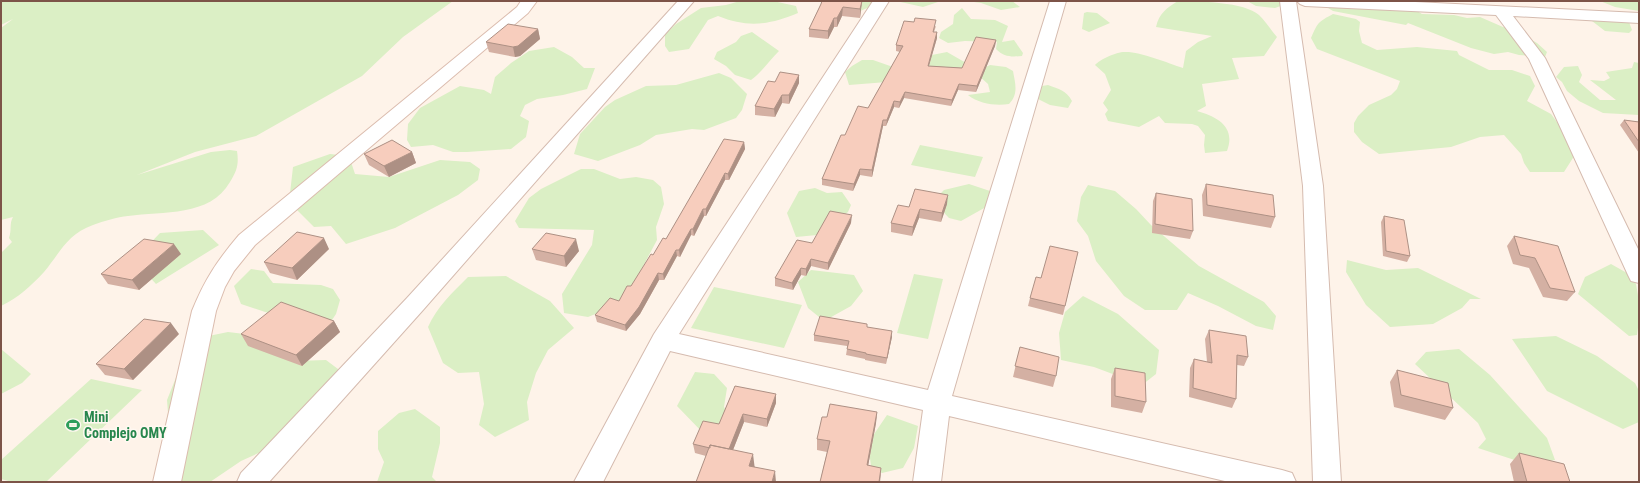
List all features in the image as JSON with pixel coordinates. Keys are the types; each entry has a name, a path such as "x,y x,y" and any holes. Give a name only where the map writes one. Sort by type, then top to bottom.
{"street":[{"path":"166,482 204,311 213,288 226,266 247,240 523,10 529,1"},
{"path":"250,482 415,304 686,1"},
{"path":"588,482 663,340 881,1"},
{"path":"927,482 937,403 1058,1"},
{"path":"1288,1 1313,186 1327,482"},
{"path":"1306,1 1456,5 1501,11 1635,22"},
{"path":"1501,11 1537,58 1639,275"},
{"path":"663,340 1282,482"}],"green space":[{"path":"1,1 453,1 403,37 362,76 256,136 195,152 137,175 211,152 230,150 237,151 238,164 236,171 230,182 221,193 211,201 198,207 185,210 119,217 84,229 70,239 44,272 29,287 1,306 1,253 12,242 9,238 13,217 1,220 1,28 13,19 1,25"},
{"path":"740,1 773,1 796,6 798,13 758,24 729,20 718,16 708,20 689,49 669,52 665,46 665,34 676,24 701,8 726,5"},
{"path":"849,1 896,1 881,2 858,12"},
{"path":"896,1 941,1 923,7"},
{"path":"967,1 1012,1 1020,7 1001,10 981,3"},
{"path":"1178,1 1221,3 1243,7 1259,15 1277,37 1264,56 1232,58 1239,79 1202,84 1206,106 1197,111 1212,116 1227,129 1229,143 1227,151 1205,153 1205,135 1198,126 1192,124 1165,123 1159,116 1139,127 1108,121 1105,114 1108,110 1103,103 1111,90 1105,74 1095,65 1097,63 1114,54 1132,52 1183,68 1186,51 1198,42 1212,36 1156,27 1161,14"},
{"path":"1247,1 1295,1 1275,8 1256,6"},
{"path":"1301,1 1400,1 1422,14 1454,15 1467,18 1480,17 1503,27 1511,28 1537,43 1547,52 1545,57 1519,55 1508,52 1494,54 1471,48 1408,23 1406,25 1333,11 1320,3"},
{"path":"1600,1 1639,1 1639,11 1615,7"},
{"path":"962,8 971,19 995,20 1008,26 1002,42 1014,40 1023,53 1022,56 1002,54 996,49 997,42 965,41 948,43 939,38 941,32 953,24 954,15"},
{"path":"1084,13 1097,13 1110,23 1089,32 1082,29"},
{"path":"1333,14 1356,19 1360,22 1359,31 1362,43 1377,50 1417,47 1457,51 1459,55 1489,70 1512,70 1530,76 1535,86 1527,101 1551,114 1578,150 1564,172 1530,172 1524,163 1521,154 1504,135 1480,137 1451,147 1379,154 1362,142 1354,132 1354,123 1358,116 1369,105 1391,95 1397,89 1400,81 1317,49 1311,38 1313,33 1319,23"},
{"path":"1592,18 1629,22 1632,30 1629,33 1605,31 1592,21"},
{"path":"752,32 779,51 751,80 735,75 726,66 714,59 717,52 736,42 741,36"},
{"path":"554,47 572,57 584,68 595,68 587,89 537,99 525,105 520,116 529,121 526,137 511,149 453,152 433,145 411,147 407,140 408,124 420,108 460,86 484,90 491,94 495,77 511,63 529,51"},
{"path":"947,52 980,71 931,83 927,61 932,55"},
{"path":"862,60 873,60 893,67 887,82 849,85 845,72"},
{"path":"1634,62 1639,63 1639,115 1603,113 1579,101 1567,91 1562,82 1556,77 1564,67 1578,66 1582,75 1579,82 1600,100 1616,100 1590,80 1604,81 1610,78 1606,72 1632,68"},
{"path":"990,65 1006,67 1013,71 1015,92 1009,104 988,104 968,95 990,92 988,84 978,75 982,69"},
{"path":"719,73 731,78 747,94 742,110 736,118 704,130 692,129 656,135 640,145 598,161 574,154 580,134 605,107 615,100 646,86 676,85"},
{"path":"1048,85 1062,90 1067,94 1072,101 1068,108 1050,105 1034,97 1036,87"},
{"path":"920,145 983,157 975,177 911,165"},
{"path":"330,154 349,156 355,174 389,177 440,160 470,162 480,169 478,180 458,195 395,228 346,244 331,226 314,227 289,202 293,167"},
{"path":"581,169 594,169 620,179 636,177 653,180 661,187 664,204 656,227 657,240 631,289 620,304 588,317 564,313 562,294 592,245 594,230 519,228 515,221 529,198 541,189"},
{"path":"969,184 990,191 986,207 961,221 949,218 933,201 944,190"},
{"path":"1088,185 1115,191 1136,209 1151,225 1199,266 1264,302 1276,316 1273,330 1256,326 1218,306 1188,293 1177,310 1145,310 1124,296 1096,261 1088,236 1077,221 1081,197"},
{"path":"815,188 827,193 842,192 851,205 848,212 817,235 796,237 787,213 799,191"},
{"path":"203,230 219,245 156,284 134,260 160,233"},
{"path":"1347,260 1386,270 1418,268 1481,299 1470,299 1462,308 1433,324 1390,327 1366,305 1346,272"},
{"path":"1611,264 1634,277 1639,306 1637,335 1629,336 1578,294 1585,277"},
{"path":"251,269 264,271 273,283 321,285 333,289 340,300 336,314 328,326 310,327 241,304 234,286"},
{"path":"811,270 854,275 863,291 851,306 824,321 808,308 798,282"},
{"path":"914,274 943,279 928,339 897,333"},
{"path":"506,276 550,301 574,328 548,350 536,373 527,402 529,420 495,437 479,425 484,404 479,372 458,373 443,363 428,327 440,307 468,277"},
{"path":"714,287 802,305 784,348 691,328"},
{"path":"1083,296 1118,314 1159,350 1156,374 1142,385 1094,367 1061,360 1059,333 1065,312"},
{"path":"228,332 253,335 296,361 326,360 338,369 338,384 263,451 241,461 210,482 180,482 164,431 168,413 167,400 193,335 194,339"},
{"path":"1556,336 1597,356 1635,383 1639,391 1639,422 1623,429 1547,391 1512,339"},
{"path":"1,349 31,374 22,383 1,394"},
{"path":"1459,349 1490,375 1547,438 1555,460 1527,464 1478,448 1486,439 1478,423 1415,364 1426,352"},
{"path":"695,372 714,374 727,388 724,407 737,430 705,435 677,406"},
{"name":"Mini Complejo OMY","path":"91,379 142,390 46,482 12,482 1,479 1,460"},
{"path":"415,409 440,427 440,443 432,477 437,482 377,482 384,462 378,449 378,431 399,413"},
{"path":"887,415 918,426 914,448 903,468 882,473 871,466 868,443"}],"building":[{"path":"822,1 862,1 860,9 843,7 837,18 834,18 828,31 809,29"},
{"path":"915,18 936,20 933,32 937,32 928,66 962,68 976,37 996,40 977,86 959,84 952,100 905,92 900,102 894,101 887,120 883,120 872,170 860,169 854,184 822,179 841,135 845,135 858,106 868,108 903,46 896,45 904,21 914,22"},
{"path":"508,24 538,29 518,46 513,47 486,42"},
{"path":"780,72 799,75 789,95 782,95 774,109 755,106 768,81 775,82"},
{"path":"1624,120 1639,122 1639,142"},
{"path":"724,139 744,142 728,174 725,173 706,209 703,209 693,229 691,229 679,250 676,250 663,274 658,273 639,307 625,325 595,315 610,298 619,301 627,286 631,286 663,238 666,239"},
{"path":"392,140 412,152 384,166 364,154"},
{"path":"1206,184 1273,195 1275,217 1207,205"},
{"path":"915,189 948,195 942,213 920,209 913,227 891,223 898,205 909,207"},
{"path":"1156,193 1192,199 1193,231 1155,224"},
{"path":"830,211 852,215 828,263 811,259 806,269 801,268 792,283 775,278 797,240 812,243"},
{"path":"1384,216 1404,220 1410,256 1386,251"},
{"path":"297,232 324,238 292,268 264,262"},
{"path":"546,233 576,239 564,256 532,249"},
{"path":"1514,236 1558,246 1575,292 1550,288 1535,258 1520,255"},
{"path":"144,239 174,244 132,280 101,274"},
{"path":"1050,246 1078,252 1065,306 1030,298 1036,277 1041,278"},
{"path":"281,302 334,321 296,355 241,334"},
{"path":"820,316 867,324 867,327 892,331 887,358 847,349 849,341 814,335"},
{"path":"144,319 171,323 124,369 96,364"},
{"path":"1209,330 1246,336 1248,357 1237,355 1236,399 1193,388 1194,359 1212,363"},
{"path":"1020,347 1059,357 1056,376 1015,366"},
{"path":"1115,368 1145,373 1146,402 1115,396"},
{"path":"1397,370 1448,383 1453,408 1401,395"},
{"path":"735,386 776,394 767,419 743,414 729,449 710,445 710,448 693,444 703,421 719,424"},
{"path":"830,404 877,412 867,465 881,468 879,482 820,482 830,441 817,439 822,417 827,417"},
{"path":"710,445 753,454 749,466 775,471 772,482 696,482"},
{"path":"1519,453 1564,464 1570,482 1527,482"}],"place":[{"name":"Mini Complejo OMY","path":"73,425"}]}
